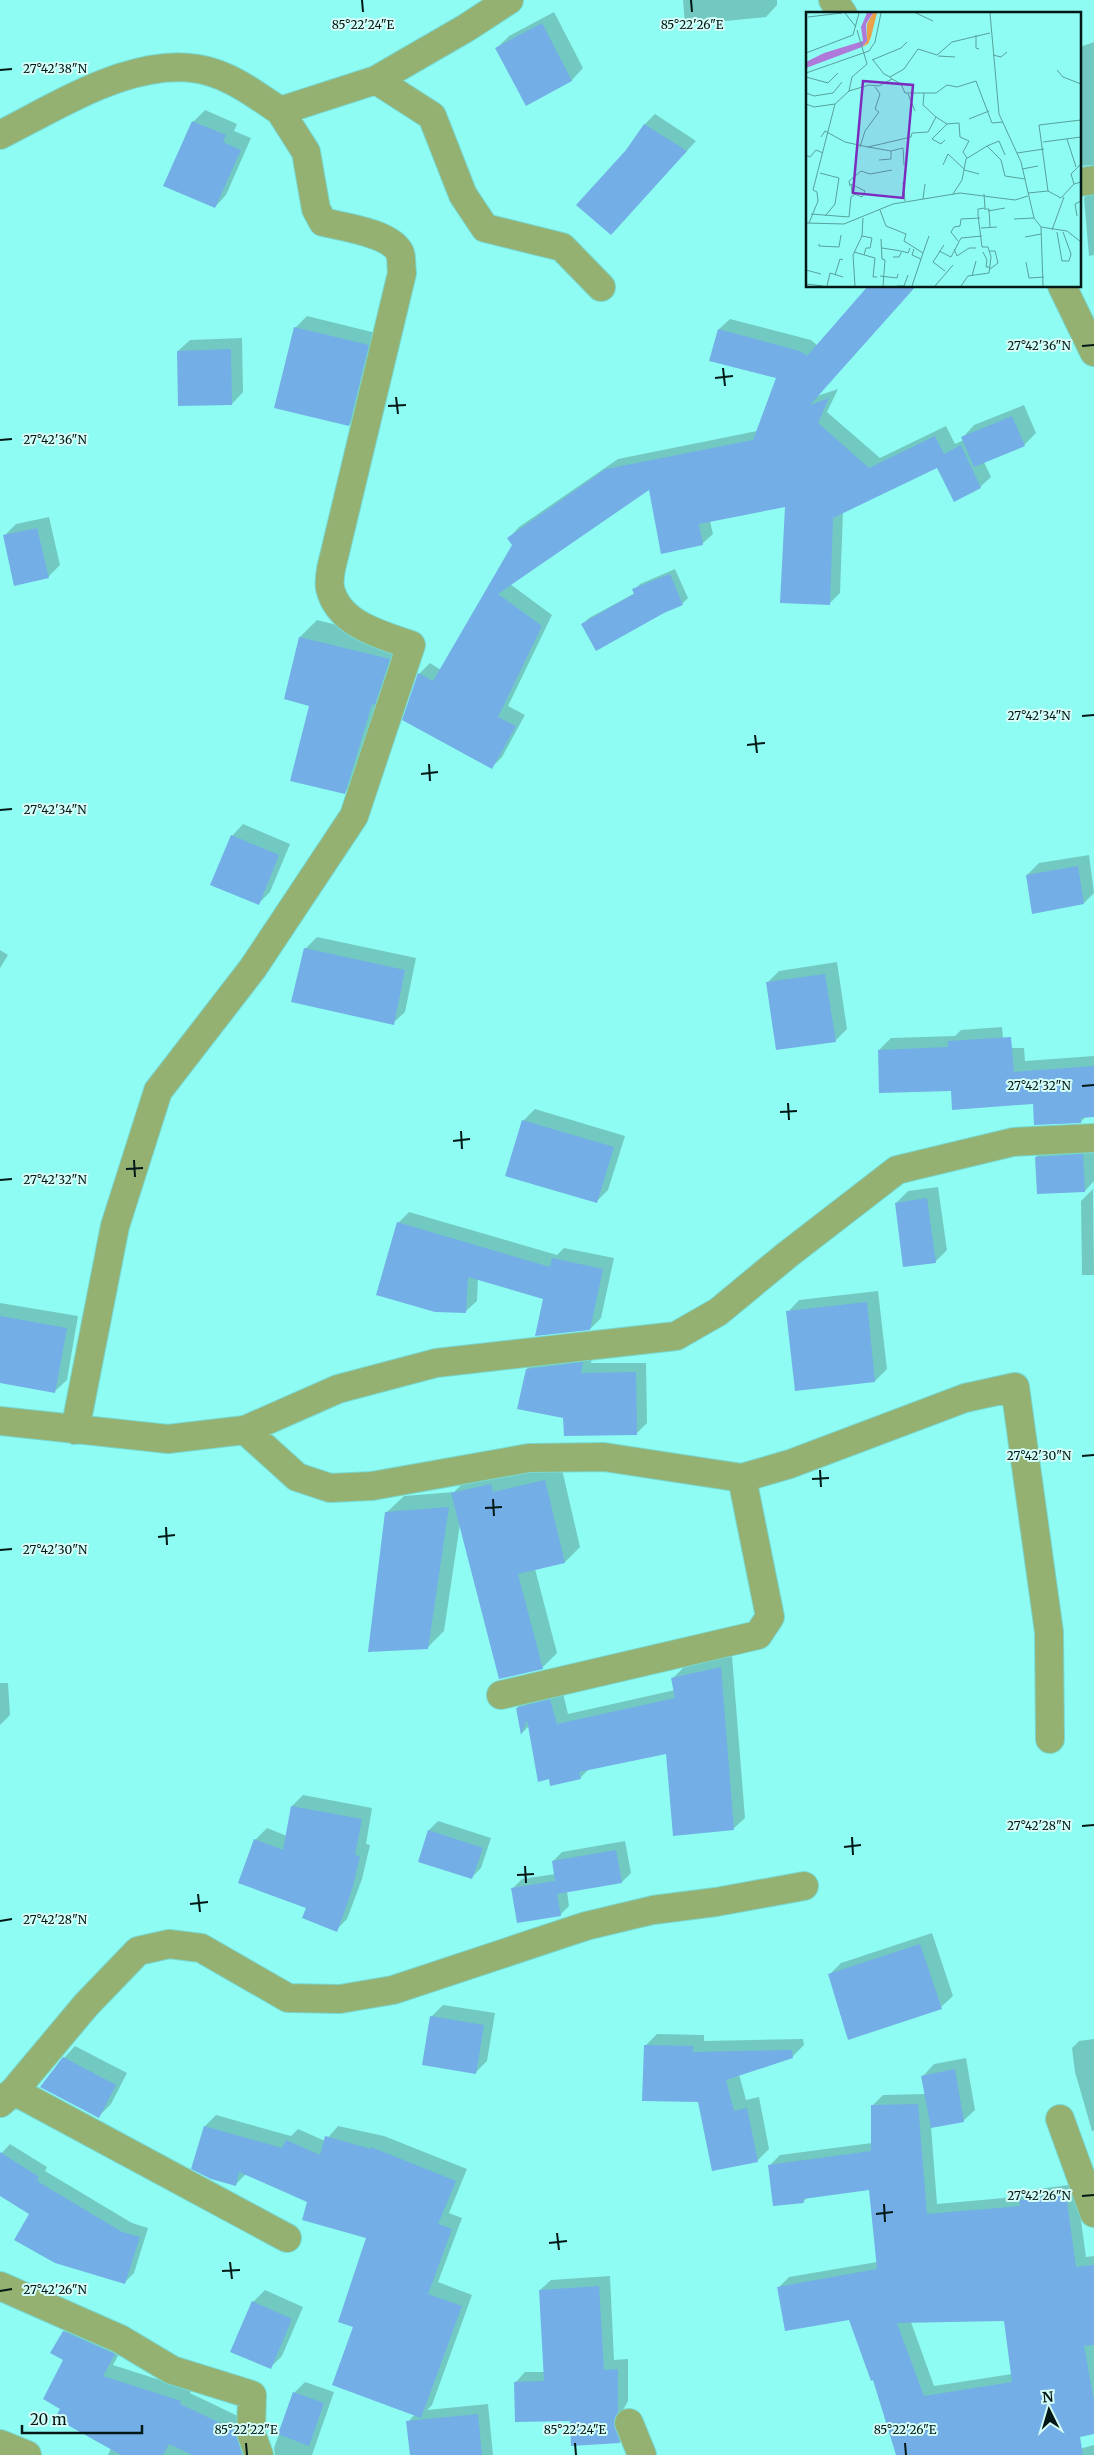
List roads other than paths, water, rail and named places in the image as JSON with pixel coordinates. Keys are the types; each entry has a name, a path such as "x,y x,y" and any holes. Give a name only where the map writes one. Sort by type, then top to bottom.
{"street":[{"path":"280,111 376,80 466,28 509,0"},
{"path":"833,0 842,12"},
{"path":"0,134 87,91 124,76 145,70 182,67 214,72 251,91 280,111 306,152 316,209 323,222 371,233 388,240 400,253 402,273 331,568 330,587 337,606 352,620 375,633 411,645 354,816 254,968 158,1090 115,1226 74,1430"},
{"path":"376,80 432,116 463,195 485,228 562,247 601,287"},
{"path":"1063,288 1094,352"},
{"path":"0,1421 168,1439 245,1430 338,1389 436,1363 676,1336 718,1312 787,1255 897,1170 1013,1142 1094,1138"},
{"path":"245,1430 297,1477 330,1488 372,1486 538,1458 604,1457 742,1478 790,1464 965,1398 1015,1387 1049,1632 1050,1739"},
{"path":"501,1695 758,1635 770,1617 742,1478"},
{"path":"288,2238 7,2097 86,2005 138,1951 169,1944 200,1948 288,1998 340,1998 393,1990 586,1926 653,1910 716,1902 804,1886"},
{"path":"1060,2119 1094,2213"},
{"path":"0,2286 120,2340 172,2370 252,2395 251,2433 259,2455"},
{"path":"629,2423 642,2455"},
{"path":"0,2444 26,2455"}]}
